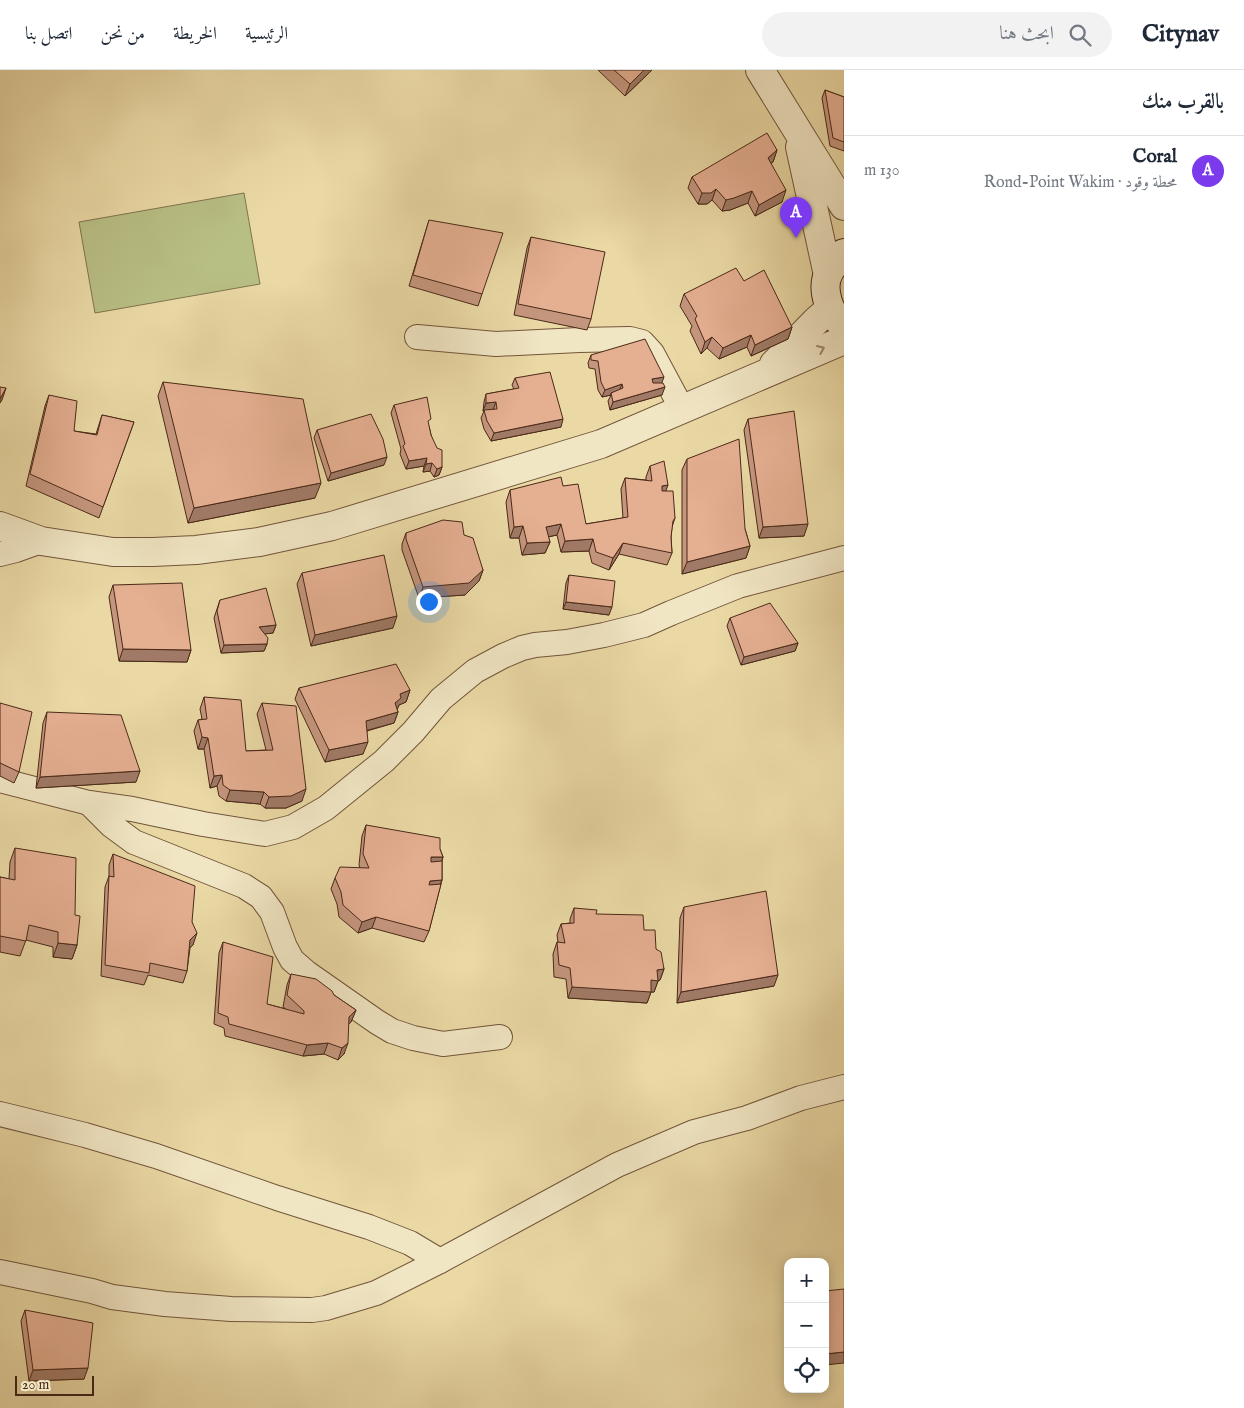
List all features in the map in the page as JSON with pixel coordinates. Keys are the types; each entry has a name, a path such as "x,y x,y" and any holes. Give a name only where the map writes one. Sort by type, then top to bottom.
{"street":[{"path":"760,70 844,206"},
{"path":"766,373 817,320 837,317 826,290 828,275 796,128"},
{"path":"828,275 844,253"},
{"path":"417,337 496,344 630,339 642,342 652,353 682,409"},
{"path":"0,526 41,541 113,552 153,552 196,550 259,542 332,526 601,444 844,340"},
{"path":"0,554 41,541"},
{"path":"0,780 89,803 132,809 203,824 265,834 294,828 326,808 384,761 413,732 441,699 475,671 503,656 535,644 594,637 644,625 738,586 838,565"},
{"path":"89,803 110,825 134,842 244,886 261,897 272,912 292,960 307,973 392,1031 413,1038 443,1044 500,1037"},
{"path":"0,1272 112,1297 166,1304 231,1309 312,1310 376,1293 440,1261 617,1165 694,1132 747,1118 801,1098 844,1087"},
{"path":"0,1114 85,1135 156,1156 277,1198 369,1227 410,1243 440,1261"}],"green space":[{"path":"244,193 260,284 95,313 79,222"}],"building":[{"path":"614,70 644,70 630,84"},
{"path":"825,90 844,97 844,142 833,138"},
{"path":"767,133 777,150 768,158 786,190 759,205 752,191 726,200 716,189 711,193 702,193 692,177"},
{"path":"429,220 503,233 482,294 413,275"},
{"path":"531,237 605,252 591,319 518,304"},
{"path":"736,268 744,281 764,270 792,327 755,345 751,335 723,348 712,337 705,342 695,319 697,316 684,294"},
{"path":"645,339 664,377 652,379 653,383 663,383 665,387 613,402 611,393 623,388 622,384 605,390 601,382 598,361 591,360 591,355"},
{"path":"550,372 563,419 494,433 487,421 484,410 497,409 496,402 486,403 486,394 519,388 515,378"},
{"path":"163,382 303,399 321,483 194,508"},
{"path":"0,387 6,388 0,399"},
{"path":"49,395 77,401 74,431 97,435 102,415 134,422 103,507 30,474"},
{"path":"427,397 431,419 428,421 431,435 437,448 442,450 442,467 437,469 432,463 426,464 427,458 409,461 403,446 405,444 394,405"},
{"path":"794,411 808,524 763,527 748,419"},
{"path":"371,414 383,439 387,457 331,473 317,430"},
{"path":"739,439 745,529 750,546 687,562 687,459"},
{"path":"664,461 668,485 662,486 662,491 673,491 675,518 671,537 672,553 623,543 613,558 596,552 593,539 565,541 561,524 546,527 550,542 527,543 523,526 514,527 510,490 561,477 563,486 578,484 586,524 628,517 625,478 652,481 650,466"},
{"path":"443,520 462,522 464,535 473,538 483,570 469,583 423,587 406,539 406,533"},
{"path":"384,555 397,616 315,635 302,573"},
{"path":"569,575 615,581 612,607 566,602"},
{"path":"182,583 191,650 123,649 113,585"},
{"path":"266,588 276,625 259,627 268,638 267,644 224,645 217,611 220,600"},
{"path":"770,603 798,643 744,657 730,618"},
{"path":"396,664 410,690 400,694 401,698 395,703 398,712 366,721 368,742 329,750 299,688"},
{"path":"204,697 241,700 246,751 273,750 262,703 296,706 306,789 291,796 269,797 264,792 230,790 223,785 222,775 214,776 208,738 202,737 198,720 207,719"},
{"path":"0,703 32,712 19,772 0,763"},
{"path":"47,712 121,715 140,771 40,777"},
{"path":"366,825 440,838 440,849 443,857 431,857 431,862 442,861 442,880 430,881 429,885 441,884 429,931 376,917 362,922 343,905 341,892 335,878 340,867 369,868 363,854"},
{"path":"15,848 76,858 75,915 80,916 77,945 58,943 58,932 29,925 26,941 0,936 0,877 15,880"},
{"path":"113,854 195,886 192,922 197,933 190,940 187,971 150,963 149,973 105,965 109,876 114,877"},
{"path":"766,891 778,975 681,992 684,907"},
{"path":"574,908 597,910 596,914 643,915 644,930 655,930 656,949 661,952 664,969 657,970 658,981 651,980 651,992 572,987 570,968 559,965 557,942 565,943 561,924 574,923"},
{"path":"223,942 273,957 267,1004 304,1014 304,1011 287,995 291,974 316,979 332,991 334,995 356,1010 349,1017 348,1043 342,1048 328,1043 307,1045 229,1024 228,1017 218,1013"},
{"path":"844,1289 844,1352 829,1354 829,1291"},
{"path":"25,1310 93,1323 88,1368 33,1370"}],"place":[{"name":"Coral","path":"796,238"}]}
